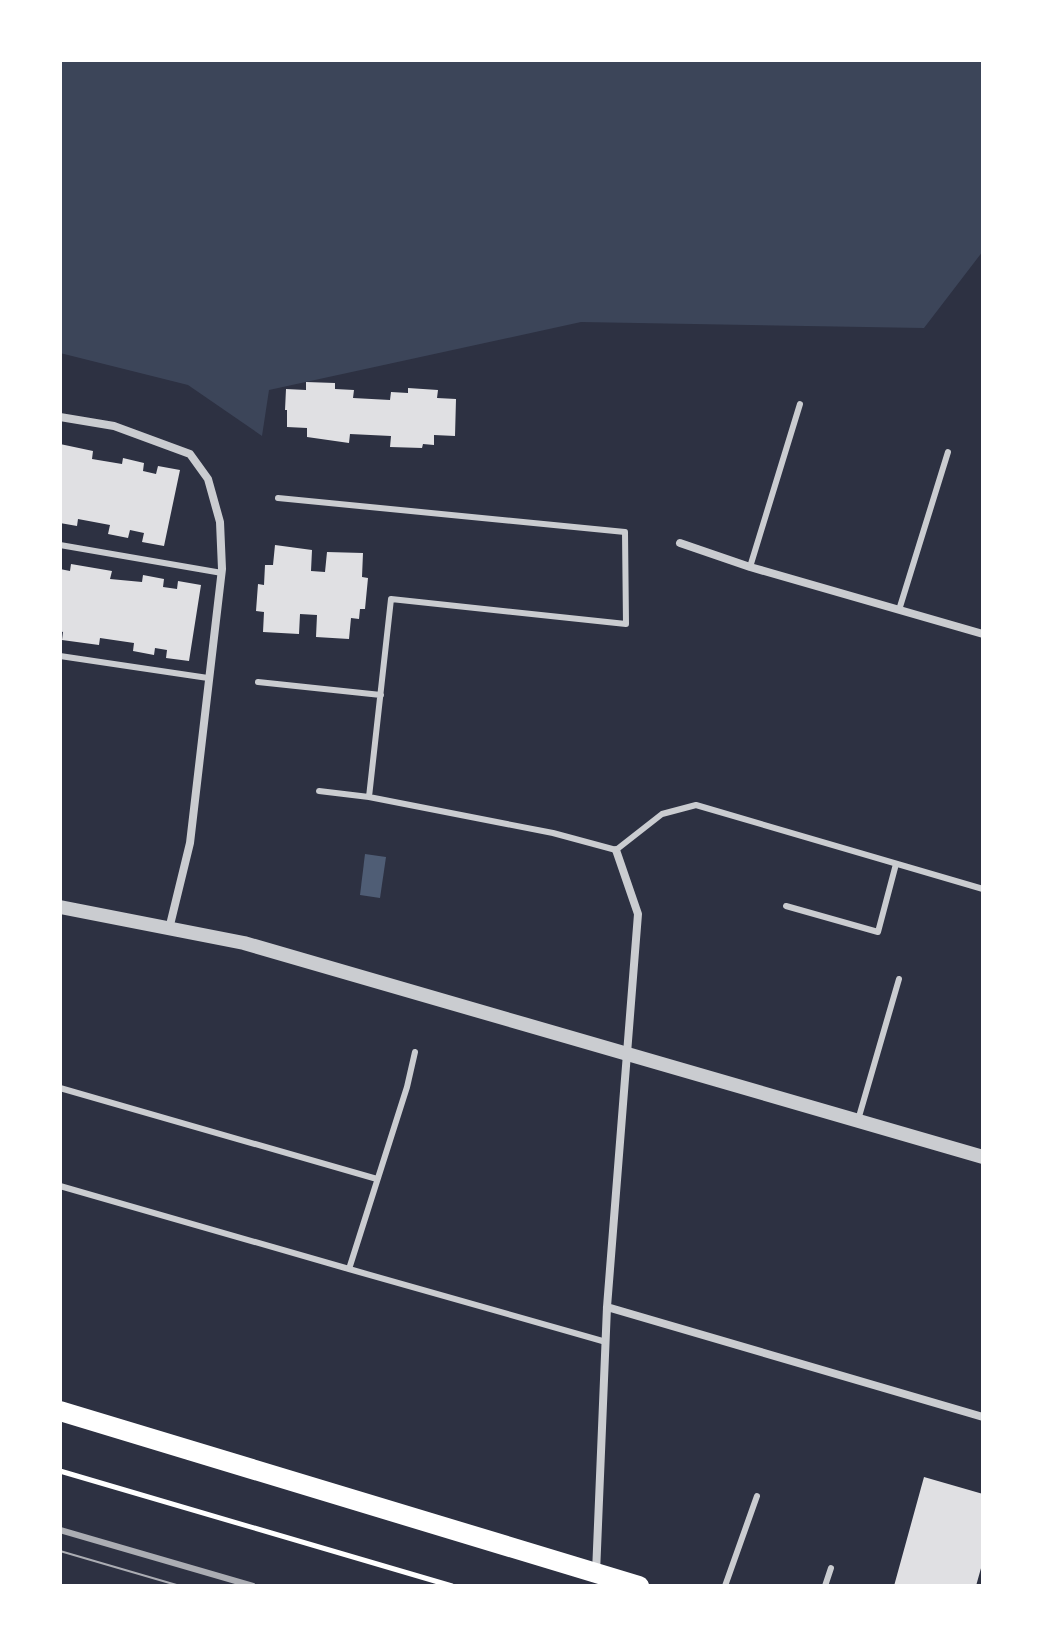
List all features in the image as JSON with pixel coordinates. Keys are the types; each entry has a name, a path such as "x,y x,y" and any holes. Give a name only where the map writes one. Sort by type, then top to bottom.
{"main road":[{"path":"60,1411 639,1586"}],"street":[{"path":"60,417 114,426 190,454 208,479 220,522 222,573 190,843 169,929"},
{"path":"680,543 750,567 983,634"},
{"path":"596,1574 607,1307 638,914 616,850"},
{"path":"60,908 244,943 983,1157"},
{"path":"607,1307 983,1417"}],"lane":[{"path":"750,567 800,404"},
{"path":"899,610 948,452"},
{"path":"278,498 625,532 626,624 391,599 369,797"},
{"path":"60,545 222,573"},
{"path":"60,656 208,678"},
{"path":"258,682 381,695"},
{"path":"319,791 369,797 553,833 616,850 662,814 696,805 983,889"},
{"path":"786,906 878,932 896,864"},
{"path":"858,1120 899,979"},
{"path":"349,1269 415,1052"},
{"path":"60,1088 377,1179"},
{"path":"60,1186 606,1342"},
{"path":"725,1586 757,1496"},
{"path":"825,1586 831,1568"}],"path":[{"path":"60,1471 452,1586"}],"shaded area":[{"path":"60,60 983,60 983,251 924,328 581,322 269,390 262,436 188,385 60,353"},
{"path":"365,854 386,857 380,898 360,895"}],"building":[{"path":"306,382 335,383 335,389 354,390 353,398 390,400 391,392 408,393 408,388 438,390 437,398 456,399 455,436 434,435 434,445 423,444 422,448 390,447 391,436 350,434 349,443 307,437 307,428 287,427 285,410 286,389 306,390"},
{"path":"60,444 93,451 92,459 122,464 123,458 144,463 143,471 156,474 158,466 180,470 164,546 142,542 144,533 130,530 128,538 108,534 110,525 78,519 77,526 60,523"},
{"path":"275,545 312,550 311,571 325,572 327,552 363,553 362,577 368,578 365,609 360,609 359,619 351,618 349,639 316,637 317,615 300,614 299,634 263,632 264,612 256,611 258,584 264,585 265,565 273,565"},
{"path":"71,564 112,571 110,579 142,582 143,575 164,579 163,587 177,589 178,581 201,585 189,661 166,658 167,650 155,648 154,655 133,651 134,643 100,638 99,645 62,640 60,569 70,571"},
{"path":"924,1477 983,1494 983,1561 976,1586 894,1586"}],"tram line":[{"path":"60,1551 180,1586"}],"railway":[{"path":"60,1530 253,1586"}]}
